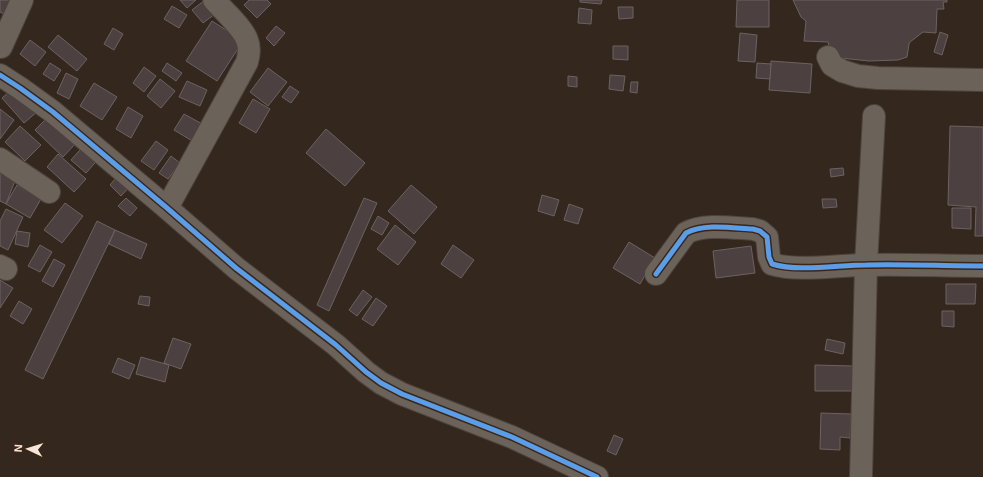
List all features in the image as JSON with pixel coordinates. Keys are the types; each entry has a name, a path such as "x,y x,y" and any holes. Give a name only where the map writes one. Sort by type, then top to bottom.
{"street":[{"path":"0,48 22,0"},
{"path":"167,208 248,62 249,50 247,39 238,26 214,0"},
{"path":"828,58 832,65 842,71 858,76 878,78 983,80"},
{"path":"0,75 53,112 236,268 336,345 366,372 381,383 402,394 512,437 596,477"},
{"path":"861,477 866,264 874,116"},
{"path":"0,159 49,192"},
{"path":"656,274 686,233 702,227 753,229 760,231 767,237 770,261 775,265 800,267 866,264 983,266"}],"building":[{"path":"0,0 19,0 9,17 0,12"},
{"path":"180,0 196,0 187,8"},
{"path":"205,0 219,11 203,23 192,10"},
{"path":"249,0 267,0 271,4 257,18 244,5"},
{"path":"580,0 602,0 601,4 580,2"},
{"path":"737,0 769,0 769,27 736,27"},
{"path":"793,0 947,0 947,2 943,2 944,9 937,9 936,33 923,32 910,42 907,57 898,60 869,61 831,57 828,42 804,41 806,21 801,17"},
{"path":"172,6 187,15 179,28 164,19"},
{"path":"618,7 633,7 633,18 619,19"},
{"path":"579,8 592,10 591,24 578,23"},
{"path":"212,21 243,41 217,81 186,61"},
{"path":"276,26 285,33 274,46 266,38"},
{"path":"113,28 123,34 114,50 104,44"},
{"path":"940,32 948,35 942,55 934,52"},
{"path":"740,33 757,35 755,62 738,61"},
{"path":"58,35 87,59 77,71 48,47"},
{"path":"30,40 46,52 35,66 20,54"},
{"path":"613,46 628,46 628,60 613,59"},
{"path":"771,61 812,64 810,93 769,90"},
{"path":"50,63 61,70 54,81 43,74"},
{"path":"167,63 182,73 176,81 162,71"},
{"path":"757,63 771,64 770,79 756,78"},
{"path":"144,67 156,76 144,92 133,83"},
{"path":"268,68 287,82 268,106 250,92"},
{"path":"66,73 78,79 69,99 57,93"},
{"path":"610,75 625,76 623,91 609,89"},
{"path":"568,76 577,77 577,87 568,86"},
{"path":"160,79 175,91 161,108 147,96"},
{"path":"187,81 207,90 200,106 179,97"},
{"path":"631,82 638,82 637,93 630,92"},
{"path":"94,83 117,97 102,120 80,106"},
{"path":"16,86 38,111 24,123 2,98"},
{"path":"290,86 299,92 291,103 282,97"},
{"path":"253,99 270,109 256,133 239,123"},
{"path":"128,107 143,116 131,138 116,129"},
{"path":"0,109 14,120 0,139"},
{"path":"184,114 204,125 194,142 174,130"},
{"path":"50,115 77,142 63,157 35,130"},
{"path":"20,126 41,145 25,161 5,142"},
{"path":"950,126 983,127 983,236 975,236 976,207 948,205"},
{"path":"326,129 365,163 345,186 306,153"},
{"path":"156,141 168,150 154,170 141,161"},
{"path":"87,142 102,155 86,173 71,160"},
{"path":"58,154 86,179 74,192 47,167"},
{"path":"171,156 180,163 168,179 159,173"},
{"path":"843,168 844,175 831,177 830,169"},
{"path":"0,171 16,178 6,204 0,201"},
{"path":"120,173 132,184 121,196 110,185"},
{"path":"17,185 41,199 30,218 6,204"},
{"path":"411,185 437,207 414,234 388,211"},
{"path":"542,195 559,200 554,216 538,211"},
{"path":"126,198 137,208 130,216 118,206"},
{"path":"364,198 377,203 329,311 317,305"},
{"path":"822,199 836,199 837,207 823,208"},
{"path":"65,203 83,216 62,243 44,230"},
{"path":"569,204 583,209 578,224 564,220"},
{"path":"952,208 971,208 971,229 952,228"},
{"path":"6,209 23,217 8,250 0,246 0,221"},
{"path":"378,216 389,223 382,235 371,229"},
{"path":"97,221 115,230 43,379 25,370"},
{"path":"395,225 416,242 398,265 377,249"},
{"path":"115,230 147,244 141,259 109,244"},
{"path":"17,231 30,233 28,247 15,244"},
{"path":"629,242 655,258 640,284 613,268"},
{"path":"40,245 52,252 40,272 28,266"},
{"path":"453,245 474,260 461,278 441,264"},
{"path":"751,246 755,273 716,278 713,251"},
{"path":"54,259 65,265 53,287 42,281"},
{"path":"0,280 13,288 0,308"},
{"path":"946,284 976,284 975,304 946,304"},
{"path":"363,290 372,297 357,316 349,310"},
{"path":"140,296 150,297 149,306 138,304"},
{"path":"376,298 387,306 373,326 362,319"},
{"path":"19,301 32,309 23,324 10,316"},
{"path":"942,311 954,311 954,327 942,326"},
{"path":"173,338 191,344 181,369 164,363"},
{"path":"827,339 845,343 843,354 825,350"},
{"path":"141,357 169,365 165,382 136,374"},
{"path":"118,358 135,365 129,379 112,372"},
{"path":"815,365 853,366 853,391 815,391"},
{"path":"821,413 851,414 850,438 840,437 840,450 820,449"},
{"path":"614,435 623,439 616,455 607,451"}],"cycle path":[{"path":"0,75 53,112 236,268 336,345 366,372 381,383 402,394 512,437 597,477"},
{"path":"656,274 686,233 693,230 710,227 728,227 760,231 767,237 769,257 772,264 793,268 818,268 855,265 983,266"}]}
